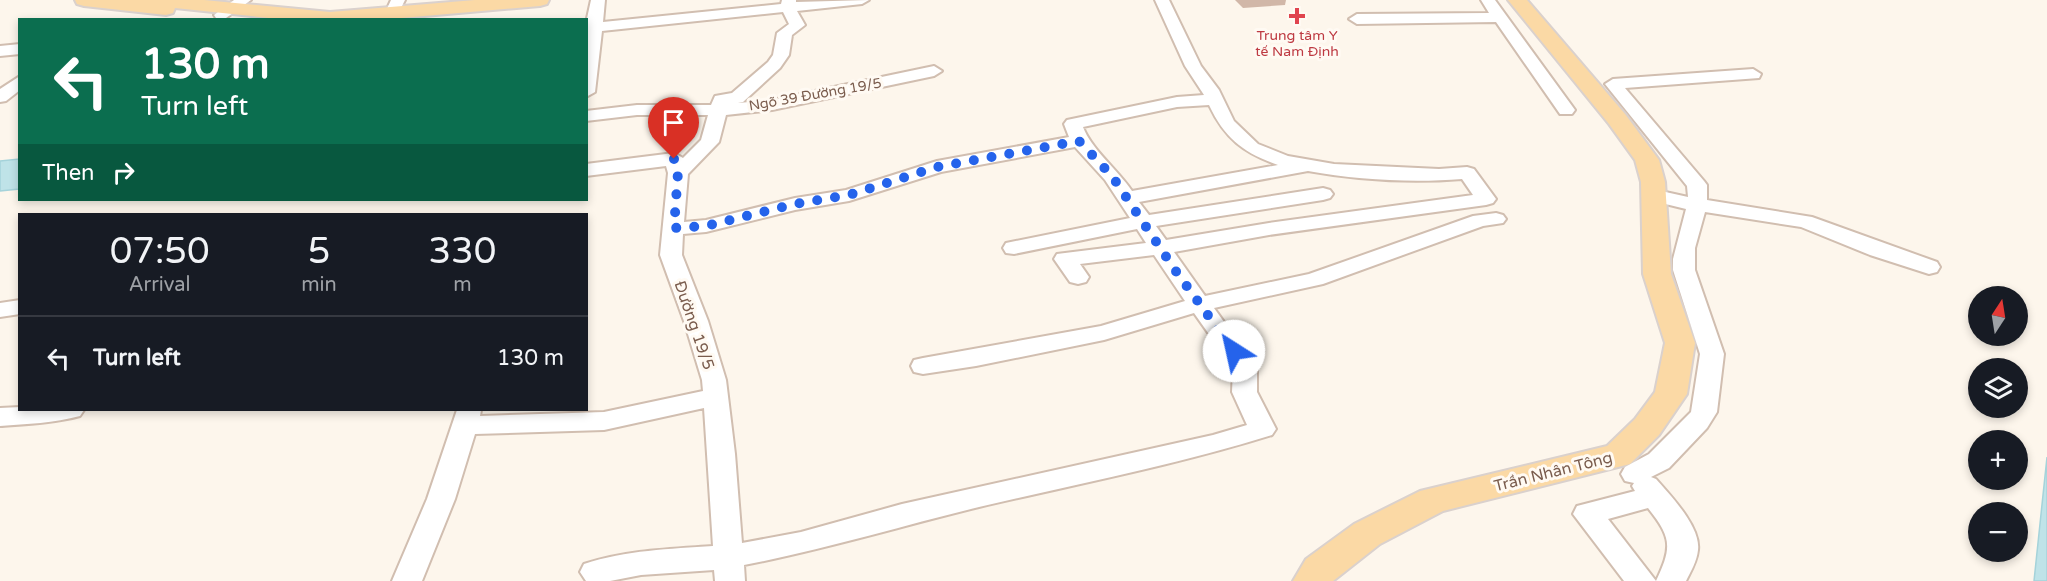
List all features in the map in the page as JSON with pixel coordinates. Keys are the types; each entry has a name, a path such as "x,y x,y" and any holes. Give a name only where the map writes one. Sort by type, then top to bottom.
{"main road":[{"path":"84,0 308,18"},
{"path":"148,0 230,13"},
{"path":"330,18 395,7 540,0"},
{"name":"Trần Nhân Tông","path":"1312,581 1320,570 1367,534 1432,500 1627,464 1647,427 1671,393 1680,343 1657,274 1652,170 1641,149 1508,8"}],"street":[{"path":"588,60 590,28 598,0"},
{"path":"590,28 788,5 862,0"},
{"path":"1078,277 1065,259 1159,248 1269,229 1486,199 1467,173 1386,174 1334,170 1283,160 1251,148 1237,137 1226,123 1193,66 1162,0"},
{"path":"1488,0 1508,8 1566,110"},
{"path":"588,170 674,159 678,172 710,142 721,99 736,98 761,77 781,55 785,33 797,25 788,5"},
{"path":"1357,19 1508,8"},
{"path":"0,51 18,49"},
{"name":"Ngõ 39 Đường 19/5","path":"588,116 672,108 718,110 772,105 934,71"},
{"path":"1627,464 1659,461 1698,422 1704,412 1712,354 1684,270 1682,257 1699,192 1692,177 1612,84 1753,74"},
{"path":"0,97 18,83"},
{"path":"595,572 641,563 729,569 801,543 902,515 1214,444 1263,429 1247,401 1241,378 1245,368 1159,248 1112,176 1079,141 1073,124 1177,102 1214,100"},
{"path":"674,228 706,226 795,204 849,195 937,167 1079,141"},
{"path":"1126,198 1311,166"},
{"name":"Đường 19/5","path":"678,172 670,255 699,331 714,380 722,454 729,569"},
{"path":"1014,248 1142,223 1323,194"},
{"path":"1652,195 1697,205 1805,221 1929,267"},
{"path":"923,366 1104,333 1199,304 1315,279 1480,220 1496,219"},
{"path":"0,309 18,307"},
{"path":"407,581 441,499 468,417 604,421 716,396"},
{"path":"0,417 65,411"},
{"path":"1627,464 1668,513 1683,542 1681,558 1671,581"},
{"path":"1641,581 1587,514 1654,496"}],"water":[{"path":"18,159 18,189 0,191 0,161"},
{"path":"2047,457 2047,581 2034,581"}],"place":[{"name":"Trung tâm Y tế Nam Định","path":"1297,16"}],"route":[{"path":"674,159 678,172 674,228 706,226 795,204 849,195 937,167 1079,141 1112,176 1175,270 1234,351"}]}
